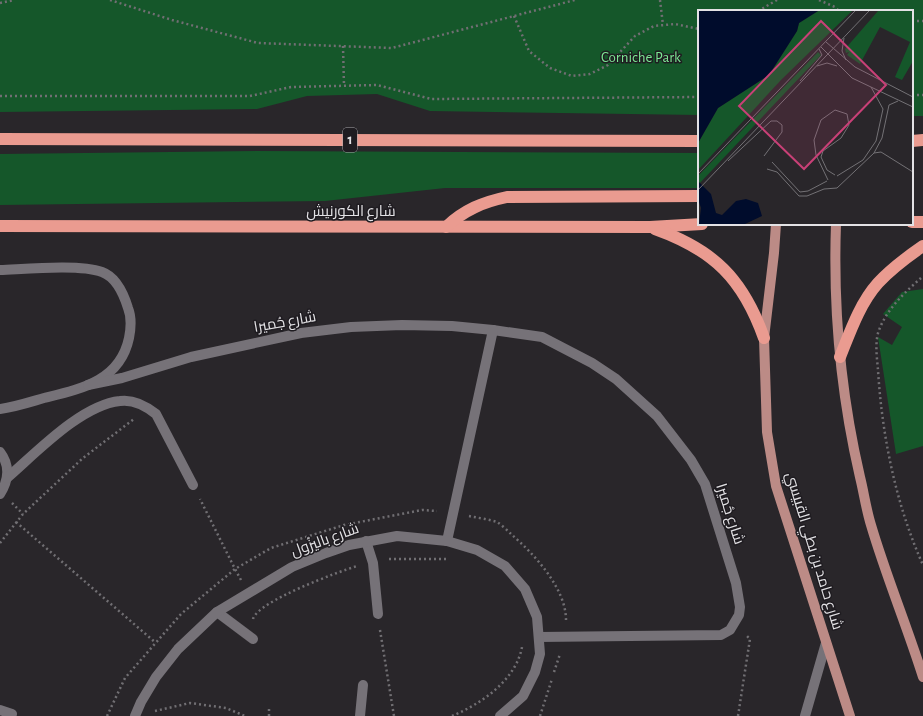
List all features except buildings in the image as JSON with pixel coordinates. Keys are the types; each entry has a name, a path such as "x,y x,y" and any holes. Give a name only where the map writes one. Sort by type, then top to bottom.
{"highway":[{"name":"1","path":"0,139 698,141"},
{"path":"913,141 923,140"},
{"path":"446,227 456,218 477,205 507,197 698,196"},
{"name":"شارع الكورنيش","path":"0,226 650,227 698,224"},
{"path":"650,227 678,237 703,252 722,266 746,297 755,314 764,338"},
{"path":"840,357 854,323 877,284 896,266 923,246"}],"main road":[{"name":"شارع حامد بن بطي القبيسي","path":"776,225 764,338 767,432 776,486 850,716"},
{"path":"836,225 835,264 840,357 852,443 871,524 908,629 923,677"}],"street":[{"name":"شارع جُميرا","path":"0,270 90,269 104,273 116,283 125,298 130,312 131,328 127,348 120,362 105,377 88,385"},
{"name":"شارع جُميرا","path":"0,409 88,385 129,376 191,357 302,333 351,327 402,325 493,330 542,337 592,363 616,378 638,397 675,437 705,484 736,583 740,607 736,623"},
{"path":"447,541 493,330"},
{"path":"0,494 7,478 49,440 96,409 119,400 130,401 149,408 156,414 193,485"},
{"path":"0,452 6,464 7,478"},
{"name":"شارع باليزُول","path":"134,716 140,702 156,677 178,649 217,612 292,567 349,545 397,536 447,541 478,550 505,566 525,589 537,617 540,654 535,672 523,696 500,716"},
{"path":"366,541 373,563 378,614"},
{"path":"217,612 253,639"},
{"path":"539,638 721,635 730,630 736,623"},
{"path":"805,716 826,643"},
{"path":"360,716 363,685"},
{"path":"0,710 12,714"}],"path":[{"path":"0,3 14,0"},
{"path":"110,0 172,20 258,43 392,48 575,0"},
{"path":"660,0 663,25"},
{"path":"760,10 777,0"},
{"path":"820,0 838,10"},
{"path":"514,16 529,51 550,68 572,76 590,74 608,65 635,36 654,26 675,24 698,29"},
{"path":"343,46 344,86"},
{"path":"0,96 250,96 291,87 377,85 431,99 698,97"},
{"path":"921,278 899,298 878,333 876,344 879,382 887,443 912,540 923,566"},
{"path":"0,543 16,522 82,458 149,408"},
{"path":"107,716 125,678 181,614 235,569 193,485"},
{"path":"16,522 156,643"},
{"path":"253,639 253,617 261,608 290,592 356,566 392,558 449,560"},
{"path":"378,614 394,716"},
{"path":"736,623 750,639 738,716"},
{"path":"452,716 484,698 501,684 513,670 520,655 522,641"},
{"path":"119,691 157,712 190,703 210,704 226,708 245,716"},
{"path":"269,709 269,716"}],"green space":[{"name":"Corniche Park","path":"0,0 923,0 923,116 913,116 913,10 698,10 698,115 430,111 377,94 307,96 257,109 0,112"},
{"path":"259,151 698,153 698,188 445,188 325,201 0,205 0,154"},
{"path":"923,289 923,446 896,454 878,337 892,345 902,327 883,314 902,292"}]}
